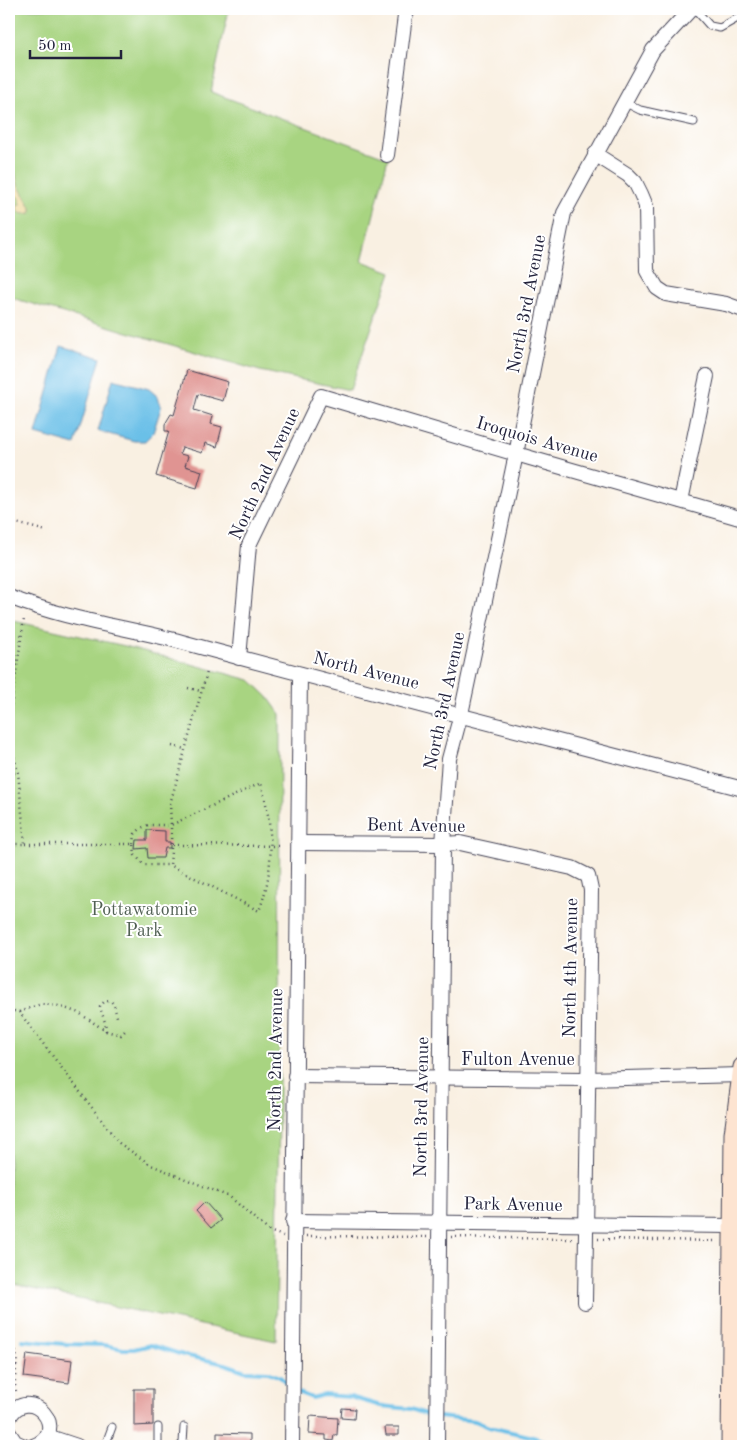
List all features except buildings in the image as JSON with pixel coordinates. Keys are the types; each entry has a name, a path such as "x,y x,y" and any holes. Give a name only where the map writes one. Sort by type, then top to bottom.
{"main road":[{"path":"731,1446 734,1134 742,1071"}],"street":[{"path":"387,155 405,16 409,9"},
{"name":"North 3rd Avenue","path":"437,1442 443,844 450,760 516,454 564,213 657,44 691,9"},
{"path":"595,154 636,182 646,206 646,271 657,288 666,294 726,304 743,310"},
{"path":"681,501 707,376"},
{"name":"Iroquois Avenue","path":"321,396 743,519"},
{"name":"North 2nd Avenue","path":"239,658 249,545 321,396"},
{"name":"North Avenue","path":"9,597 32,607 181,642 743,789"},
{"name":"North 2nd Avenue","path":"292,1446 294,1076 300,674"},
{"name":"Bent Avenue","path":"298,843 460,843 572,868 588,876"},
{"name":"North 4th Avenue","path":"585,1302 591,890 588,876"},
{"name":"Fulton Avenue","path":"294,1076 587,1079 742,1071"},
{"name":"Park Avenue","path":"293,1221 439,1230 586,1232 732,1226"},
{"path":"9,1418 12,1412 21,1406 35,1406 42,1409 49,1422 47,1436 43,1441 33,1446"},
{"path":"9,1433 15,1442 24,1446"},
{"path":"47,1436 77,1446"}],"lane":[{"path":"695,9 710,26 720,28 743,14"},
{"path":"624,102 640,110 694,122"},
{"path":"105,1446 112,1427"},
{"path":"158,1427 158,1446"},
{"path":"180,1446 183,1443 184,1427"}],"path":[{"path":"9,521 46,531"},
{"path":"9,720 24,619"},
{"path":"170,865 172,845 170,804 207,672"},
{"path":"188,688 201,692"},
{"path":"9,738 18,772 25,844"},
{"path":"172,746 185,749"},
{"path":"9,774 18,772"},
{"path":"261,783 270,822 271,846 270,870 259,910 170,865 144,865 135,855 135,834 141,828 148,825 171,825 261,783"},
{"path":"9,844 134,844"},
{"path":"172,845 282,846"},
{"path":"106,1031 106,1021 101,1013 100,1006 105,1001 111,1001 114,1004 116,1017 120,1017"},
{"path":"9,1010 19,1012 41,1004 59,1006 79,1014 106,1031 121,1035 126,1030"},
{"path":"19,1012 119,1143 151,1165 230,1197 268,1231 278,1236 439,1230 586,1232 717,1242"},
{"path":"9,1337 18,1357 16,1392 21,1406"}],"green space":[{"path":"9,9 229,9 211,92 388,158 362,261 391,272 350,390 260,371 9,297"},
{"name":"Pottawatomie Park","path":"9,620 125,646 250,680 268,697 280,714 279,1106 276,1341 9,1284"},
{"path":"743,1103 743,1446 736,1446"}],"sand":[{"path":"9,171 15,172 18,185 31,207 31,213 23,214 19,212 17,206 20,204 20,198 9,192 12,186 9,182"}],"water":[{"path":"61,346 101,358 75,445 36,434"},
{"path":"113,379 149,389 158,397 161,408 153,433 145,441 134,441 98,431"}],"waterway":[{"path":"22,1340 104,1345 123,1349 134,1349 151,1345 245,1371 268,1372 280,1377 288,1384"},
{"path":"297,1392 312,1398 323,1395 350,1397 381,1406 411,1409 431,1416 475,1421 489,1427 563,1446"}]}
